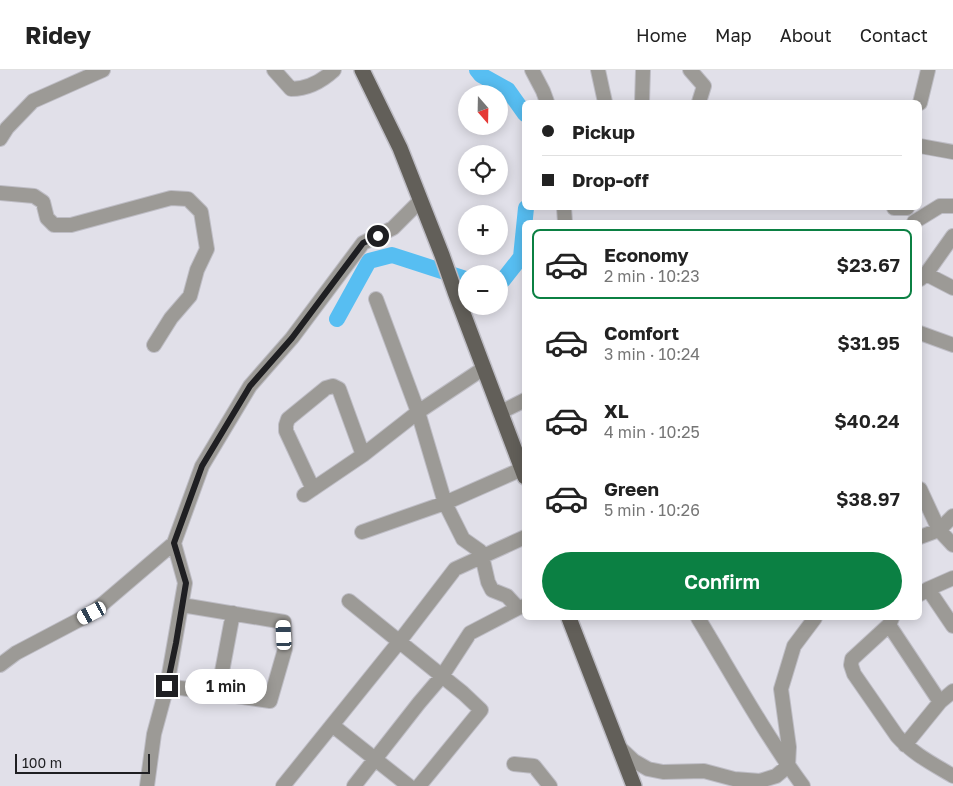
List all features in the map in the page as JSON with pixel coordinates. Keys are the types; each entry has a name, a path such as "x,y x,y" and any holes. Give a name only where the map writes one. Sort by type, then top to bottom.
{"main road":[{"path":"362,70 400,148 522,470"},
{"path":"570,620 633,783"}],"street":[{"path":"0,139 7,128 33,101 102,70"},
{"path":"274,70 290,89 301,89 324,80 334,70"},
{"path":"532,70 545,100"},
{"path":"598,70 605,100"},
{"path":"642,100 643,70"},
{"path":"690,70 704,86 700,100"},
{"path":"921,100 928,70"},
{"path":"922,146 953,152"},
{"path":"0,193 34,196 43,202 48,218 54,225 71,225 171,198 188,199 201,212 207,249 197,270 190,296 171,318 154,345"},
{"path":"0,665 16,653 92,613 174,543 202,466 250,386 292,338 363,243 393,228 420,201"},
{"path":"922,207 946,206"},
{"path":"918,220 946,206"},
{"path":"953,236 923,276 953,288"},
{"path":"354,786 418,703 442,676 470,633 522,607 507,596 492,590 480,551 462,539 445,503 418,412 376,299"},
{"path":"922,335 953,345"},
{"path":"362,455 339,389 333,386 326,388 288,419 286,431 309,492 362,455 418,412 484,368"},
{"path":"500,412 522,401"},
{"path":"362,532 522,473"},
{"path":"922,493 939,530 953,545"},
{"path":"922,536 939,530 953,516"},
{"path":"284,786 400,642 455,569 522,538"},
{"path":"146,786 154,734 167,686 186,583 174,543"},
{"path":"953,578 924,592 953,626"},
{"path":"349,601 464,693 480,710 418,786"},
{"path":"167,686 270,701 285,649 284,622 182,605"},
{"path":"218,693 233,613"},
{"path":"699,620 765,730 803,786"},
{"path":"788,766 788,747 781,689 794,646 813,620"},
{"path":"940,702 891,621 852,659 851,665 854,674 897,736 914,753 953,776"},
{"path":"905,745 940,702 953,691"},
{"path":"332,725 409,786"},
{"path":"618,745 634,761 648,769 663,772 704,771 734,779 760,781 776,776 788,766"},
{"path":"514,764 534,766 550,786"}],"waterway":[{"path":"477,70 481,75 508,90 522,110"},
{"path":"525,220 526,210"},
{"path":"508,274 521,257 522,247"},
{"path":"337,319 369,261 392,255 458,276"}],"route":[{"path":"167,686 186,583 174,543 202,466 250,386 292,338 363,243 378,236"}]}
